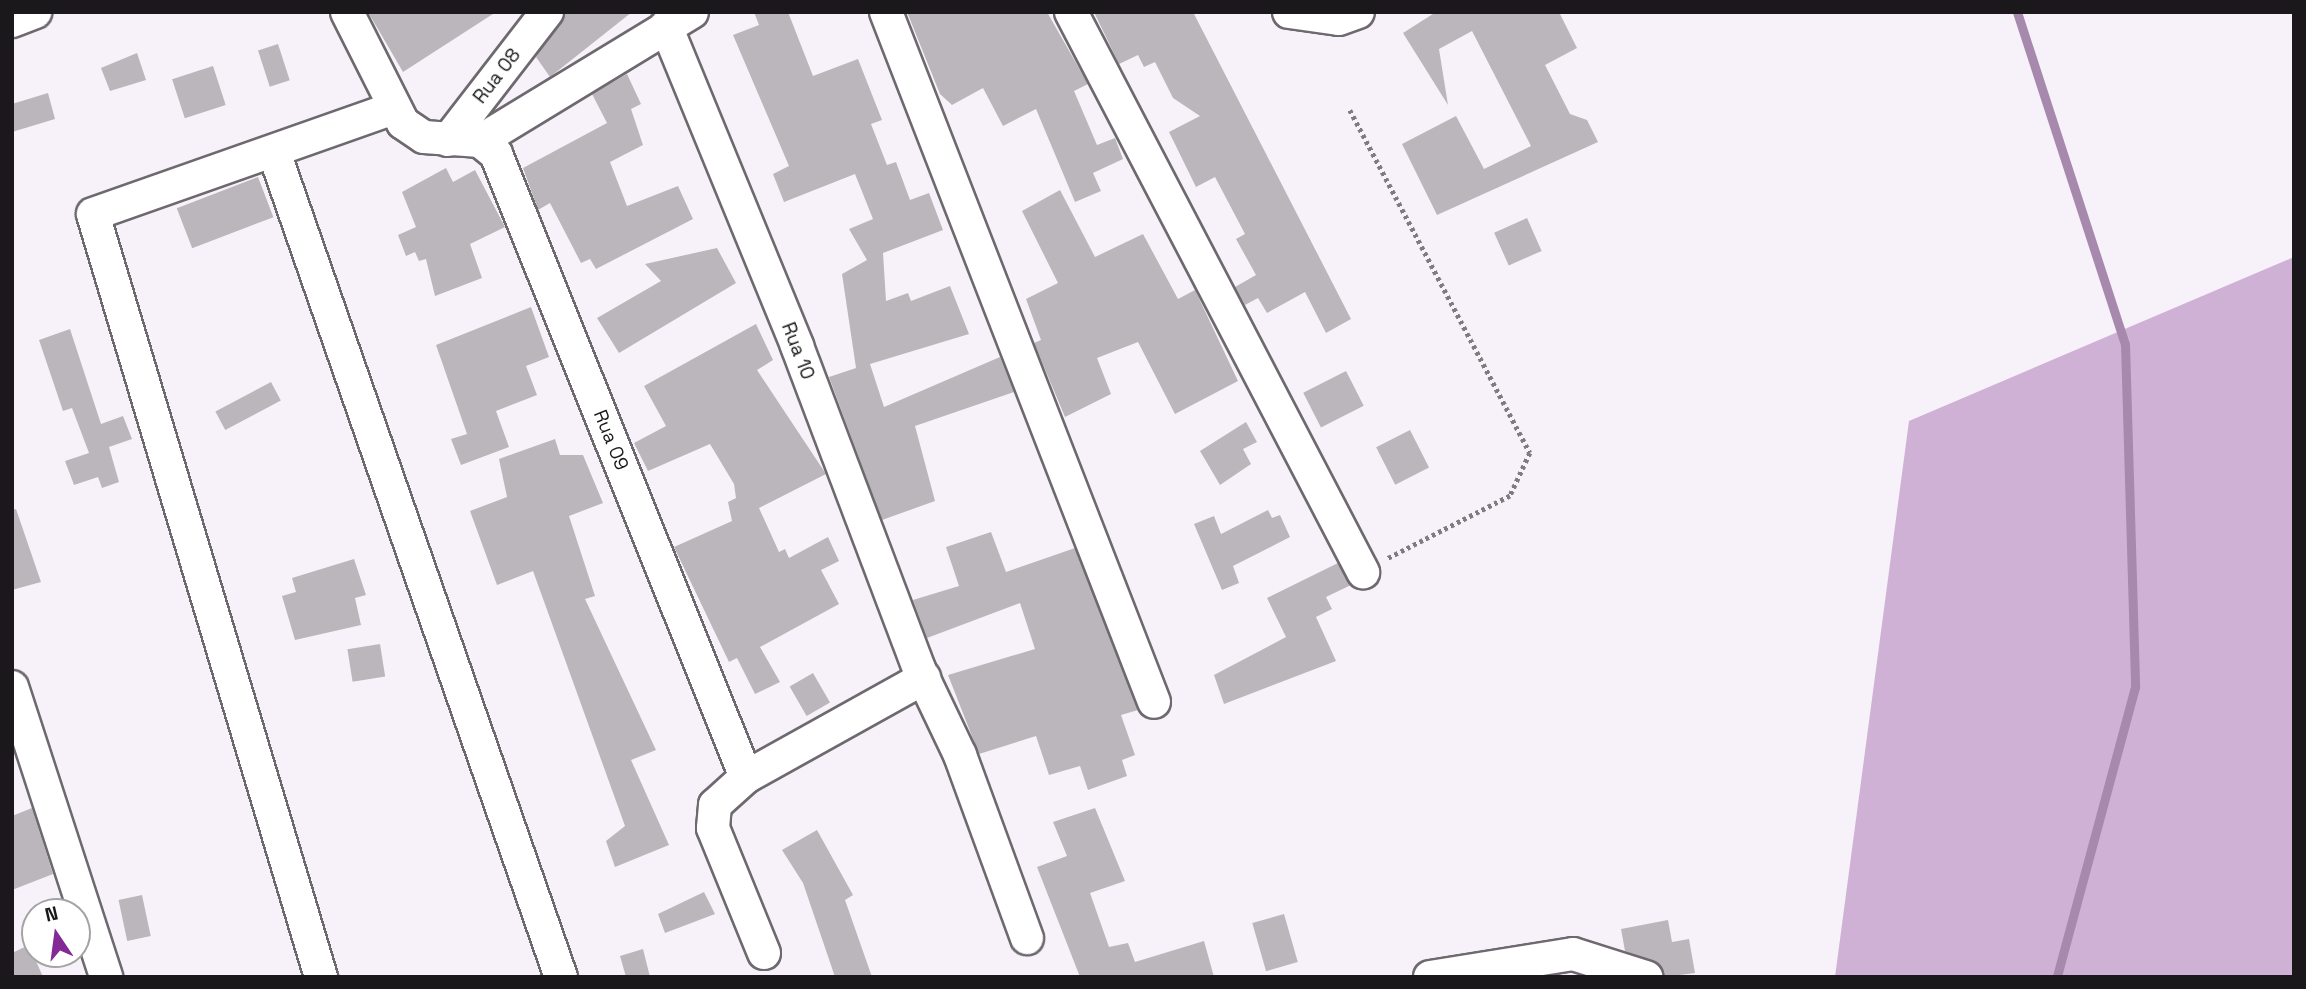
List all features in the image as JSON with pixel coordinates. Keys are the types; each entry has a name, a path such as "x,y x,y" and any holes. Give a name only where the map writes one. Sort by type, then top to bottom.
{"street":[{"path":"12,21 35,12"},
{"path":"347,12 394,108 416,133 480,141 679,19"},
{"name":"Rua 08","path":"448,139 547,12"},
{"path":"886,12 1154,702"},
{"path":"1071,12 1363,572"},
{"path":"1289,12 1339,19 1358,12"},
{"name":"Rua 10","path":"679,19 924,678 960,755 1027,938"},
{"path":"321,977 93,214 275,155 394,108"},
{"name":"Rua 09","path":"480,141 496,154 746,777"},
{"path":"275,155 561,977"},
{"path":"764,953 713,828 715,805 746,777 924,678"},
{"path":"12,687 106,977"},
{"path":"1430,977 1573,954 1646,977"}],"path":[{"path":"1350,110 1530,453 1510,496 1363,572"}],"shaded area":[{"path":"2294,257 2294,977 1835,977 1909,421"}],"building":[{"path":"368,12 496,12 403,72"},
{"path":"565,12 632,12 550,77 536,57"},
{"path":"754,12 788,12 813,76 858,59 882,120 871,124 887,165 896,162 910,200 929,193 943,230 883,253 886,301 908,293 911,301 950,286 969,334 870,364 884,407 1000,357 1014,392 915,426 935,501 882,520 829,377 856,368 842,274 867,260 849,229 873,219 855,174 784,202 773,174 789,166 733,35 759,25"},
{"path":"907,12 1047,12 1088,84 1074,91 1097,145 1115,138 1123,159 1093,173 1101,191 1075,202 1036,109 1003,126 983,88 952,105 940,94"},
{"path":"1094,12 1193,12 1351,319 1326,333 1305,292 1267,313 1258,298 1245,305 1235,287 1256,275 1236,239 1245,234 1215,177 1196,187 1169,132 1200,116 1173,98 1155,62 1144,67 1138,55 1119,64"},
{"path":"1436,12 1559,12 1577,48 1545,65 1570,114 1587,120 1598,142 1437,215 1402,144 1456,116 1484,169 1531,146 1472,31 1439,49 1448,105 1403,33"},
{"path":"278,44 290,80 270,87 258,50"},
{"path":"137,53 146,80 110,91 101,68"},
{"path":"213,66 226,105 185,118 172,79"},
{"path":"627,74 641,104 631,109 643,145 610,162 627,206 678,186 693,219 596,269 590,259 581,263 550,203 538,210 523,168 607,123 592,94"},
{"path":"48,93 55,119 12,132 12,104"},
{"path":"446,168 453,182 475,170 505,227 470,244 482,278 435,296 426,259 419,261 415,252 406,256 398,235 416,227 402,192"},
{"path":"258,177 273,217 192,248 177,208"},
{"path":"1060,190 1095,257 1143,234 1178,299 1195,290 1238,381 1175,414 1138,342 1097,358 1111,394 1065,417 1034,343 1041,340 1026,299 1058,283 1022,211"},
{"path":"1527,218 1542,251 1509,266 1494,233"},
{"path":"717,248 736,283 619,353 597,318 661,281 645,264"},
{"path":"531,307 549,357 526,366 537,395 496,411 509,447 461,465 451,439 467,434 436,345"},
{"path":"756,324 773,360 757,370 826,474 759,508 779,552 785,549 789,558 828,537 839,561 821,570 839,604 760,647 780,682 755,694 737,658 729,662 674,547 732,521 728,502 736,498 734,484 710,444 648,471 634,443 666,426 644,386"},
{"path":"70,329 101,424 123,416 132,439 109,447 119,482 102,488 98,477 74,485 65,461 89,453 72,408 63,411 39,340"},
{"path":"1346,371 1364,406 1321,428 1303,393"},
{"path":"271,382 281,401 225,430 215,412"},
{"path":"1246,422 1257,442 1243,449 1251,464 1220,485 1200,451"},
{"path":"1410,430 1429,467 1395,485 1376,447"},
{"path":"555,439 560,455 583,455 603,503 569,516 595,596 585,599 656,750 631,760 669,845 615,867 606,841 625,826 533,571 497,585 470,511 507,497 499,459"},
{"path":"16,509 41,582 12,590 12,510"},
{"path":"1268,510 1272,518 1280,515 1290,537 1233,566 1239,583 1222,590 1194,524 1214,516 1221,534"},
{"path":"991,532 1006,572 1075,548 1138,710 1121,715 1135,755 1122,760 1127,776 1088,790 1080,766 1049,775 1036,736 979,754 948,675 1035,649 1020,603 927,638 913,600 959,586 946,547"},
{"path":"354,559 366,595 355,598 361,625 295,640 282,596 296,592 292,578"},
{"path":"1338,563 1351,585 1326,597 1332,609 1316,617 1336,661 1224,704 1214,675 1286,637 1267,598"},
{"path":"380,644 385,677 353,682 347,649"},
{"path":"813,673 830,702 807,716 790,686"},
{"path":"32,808 53,874 12,890 12,816"},
{"path":"1095,808 1125,881 1090,893 1109,947 1128,943 1135,962 1204,941 1214,977 1080,977 1037,867 1067,856 1053,822"},
{"path":"817,830 853,895 845,900 872,977 835,977 803,883 782,850"},
{"path":"704,892 715,914 665,933 658,914"},
{"path":"142,895 151,936 127,941 119,900"},
{"path":"1284,914 1298,962 1266,971 1252,923"},
{"path":"1668,920 1672,942 1689,939 1695,973 1664,977 1659,964 1625,951 1621,929"},
{"path":"21,949 21,968 39,968 43,977 12,977 12,953"},
{"path":"643,949 650,977 626,977 620,956"}],"waterway":[{"path":"2017,12 2125,344 2135,687 2057,977"}]}
